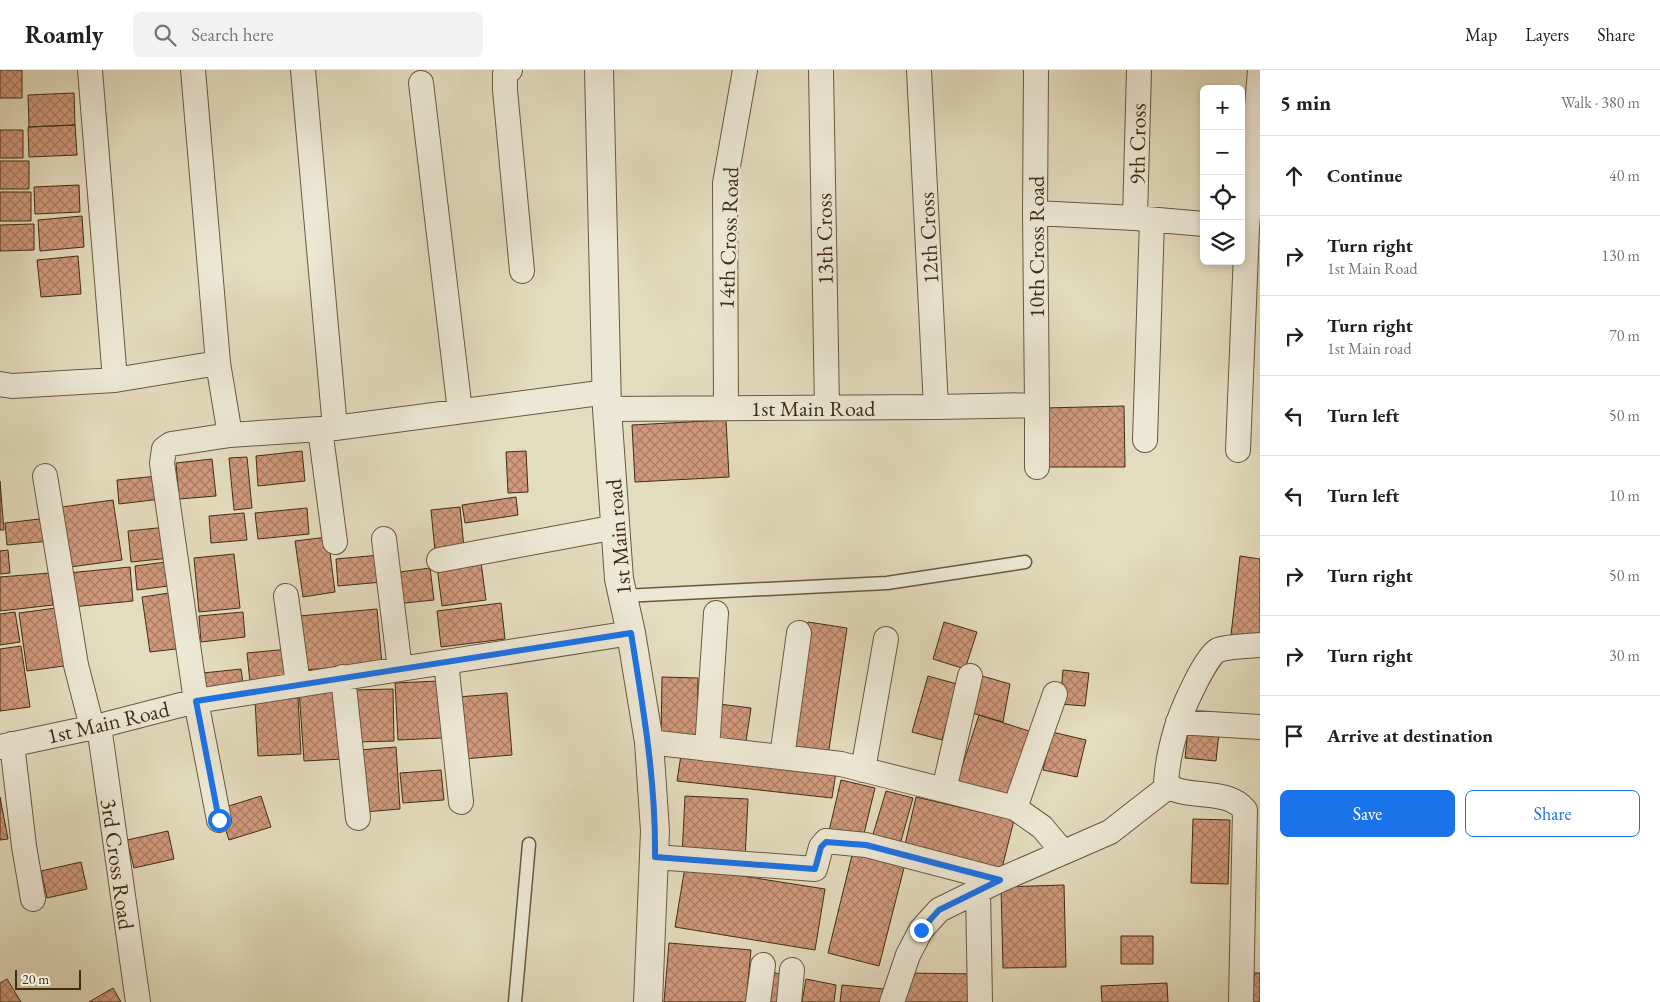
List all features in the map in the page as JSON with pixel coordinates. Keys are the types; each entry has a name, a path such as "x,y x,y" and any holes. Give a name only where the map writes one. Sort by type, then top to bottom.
{"street":[{"path":"90,70 115,380"},
{"path":"193,70 218,362 230,435"},
{"path":"303,70 335,542"},
{"path":"510,70 505,74 505,90 522,271"},
{"name":"1st Main road","path":"599,70 607,400 619,579 631,633 649,742 655,831 648,1002"},
{"name":"14th Cross Road","path":"726,408 726,183 745,70"},
{"name":"13th Cross","path":"821,70 828,408"},
{"name":"12th Cross","path":"919,70 936,407"},
{"name":"10th Cross Road","path":"1036,70 1035,213 1027,405 1037,467"},
{"name":"9th Cross","path":"1139,70 1144,219 1145,440"},
{"path":"1238,450 1249,228 1260,70"},
{"path":"422,83 460,411"},
{"path":"1035,213 1200,224"},
{"path":"0,384 12,386 115,380 218,362"},
{"name":"1st Main Road","path":"219,820 196,701 162,463 164,449 171,444 230,435 327,428 460,411 607,400 726,408 1027,405"},
{"name":"3rd Cross Road","path":"45,476 76,665 95,726 138,1002"},
{"path":"439,560 616,527"},
{"path":"384,539 400,669"},
{"path":"286,596 298,684"},
{"path":"707,748 716,613"},
{"name":"1st Main Road","path":"6,746 196,701 631,633"},
{"path":"782,757 798,633"},
{"path":"863,770 886,639"},
{"path":"1240,1002 1245,810 1239,802 1229,798 1178,790 1169,786 1166,783 1166,772 1178,722 1204,665 1211,655 1220,649 1260,645"},
{"path":"446,662 461,802"},
{"path":"944,790 970,676"},
{"path":"343,677 358,818"},
{"path":"1015,808 1055,694"},
{"path":"1178,722 1260,727"},
{"path":"649,742 841,764 1015,808 1042,827 1063,852"},
{"path":"6,746 33,899"},
{"path":"892,1002 908,955 921,930 939,910 978,890 1110,832 1169,786"},
{"path":"655,857 815,869 821,847 826,842 866,845 1000,880"},
{"path":"978,890 980,1002"},
{"path":"758,1002 763,965"},
{"path":"789,1002 792,970"}],"lane":[{"path":"623,596 887,583 1025,562"},
{"path":"515,1002 529,844"}],"building":[{"path":"0,70 22,70 22,98 0,98"},
{"path":"74,93 75,125 29,127 28,95"},
{"path":"75,125 77,155 29,157 28,127"},
{"path":"0,130 23,130 23,158 0,158"},
{"path":"0,161 29,161 29,189 0,189"},
{"path":"79,185 80,212 35,214 34,187"},
{"path":"0,192 31,192 31,221 0,221"},
{"path":"82,216 84,247 40,251 38,220"},
{"path":"34,224 34,250 0,251 0,225"},
{"path":"78,256 81,294 41,297 37,260"},
{"path":"1124,406 1125,467 1046,467 1045,408"},
{"path":"726,420 729,477 635,482 632,425"},
{"path":"302,451 305,481 258,486 256,456"},
{"path":"526,451 528,492 508,493 506,452"},
{"path":"247,457 252,508 234,510 229,458"},
{"path":"212,459 216,496 179,499 176,463"},
{"path":"158,476 161,499 119,504 117,480"},
{"path":"0,481 4,530 0,530"},
{"path":"516,497 518,515 465,523 462,505"},
{"path":"113,500 122,560 70,567 62,507"},
{"path":"460,507 464,548 435,551 431,510"},
{"path":"307,508 309,534 258,539 255,513"},
{"path":"244,513 247,540 211,543 209,516"},
{"path":"48,518 50,541 7,545 5,523"},
{"path":"167,527 170,558 131,562 128,531"},
{"path":"328,537 335,592 303,597 295,541"},
{"path":"8,550 10,573 0,574 0,551"},
{"path":"234,554 240,608 199,612 194,558"},
{"path":"380,555 382,582 338,586 336,559"},
{"path":"1240,556 1260,559 1260,639 1231,635"},
{"path":"174,561 176,585 137,590 135,566"},
{"path":"481,562 486,600 442,606 437,567"},
{"path":"130,567 133,601 72,607 68,573"},
{"path":"430,568 434,600 395,604 392,573"},
{"path":"50,573 53,605 0,611 0,577"},
{"path":"176,592 184,648 150,652 142,597"},
{"path":"501,603 505,639 441,647 437,611"},
{"path":"56,608 64,666 27,671 19,613"},
{"path":"377,609 382,664 304,670 299,616"},
{"path":"15,612 20,642 0,645 0,614"},
{"path":"243,612 245,637 201,642 199,616"},
{"path":"808,622 847,628 828,756 789,750"},
{"path":"944,622 977,632 965,669 933,659"},
{"path":"21,646 30,707 0,711 0,649"},
{"path":"289,649 291,678 250,682 247,653"},
{"path":"241,669 243,683 205,687 203,673"},
{"path":"1063,670 1089,673 1085,706 1060,704"},
{"path":"975,674 1010,684 1003,722 965,711"},
{"path":"928,676 957,684 942,740 912,732"},
{"path":"662,677 698,678 697,743 661,742"},
{"path":"439,681 442,738 398,740 395,683"},
{"path":"337,688 343,759 304,761 299,691"},
{"path":"393,689 394,741 354,742 352,690"},
{"path":"507,693 512,755 463,759 458,697"},
{"path":"298,698 301,754 258,756 255,700"},
{"path":"719,704 751,708 745,748 714,744"},
{"path":"979,715 1032,732 1010,799 957,782"},
{"path":"1188,729 1219,732 1216,761 1185,758"},
{"path":"1052,732 1086,740 1077,777 1043,770"},
{"path":"396,747 400,809 364,812 359,750"},
{"path":"681,755 836,772 832,798 677,781"},
{"path":"441,770 444,800 403,803 400,773"},
{"path":"841,780 875,788 863,838 829,831"},
{"path":"886,791 913,798 899,848 871,841"},
{"path":"261,796 271,827 229,840 219,809"},
{"path":"685,796 748,799 745,859 682,856"},
{"path":"0,797 8,839 0,840"},
{"path":"916,797 1014,820 1001,872 904,849"},
{"path":"1193,819 1230,820 1228,884 1191,883"},
{"path":"168,831 174,859 134,868 127,840"},
{"path":"854,847 906,860 879,966 828,953"},
{"path":"81,862 87,889 47,898 41,871"},
{"path":"685,867 825,889 815,950 675,927"},
{"path":"1064,885 1066,967 1003,968 1001,887"},
{"path":"1121,936 1153,936 1153,964 1121,964"},
{"path":"669,943 751,950 746,1002 664,1002"},
{"path":"766,969 786,977 784,1002 762,1002"},
{"path":"904,973 978,974 977,1002 903,1002"},
{"path":"1254,973 1260,973 1260,1002 1253,1002"},
{"path":"7,979 21,1002 0,1002 0,983"},
{"path":"806,979 836,985 834,1002 802,1002"},
{"path":"1167,983 1168,1002 1102,1002 1101,986"},
{"path":"842,985 884,989 883,1002 840,1002"},
{"path":"113,988 121,1002 89,1002"}],"route":[{"path":"219,820 196,701 631,633 649,742 655,857 815,869 821,847 826,842 866,845 1000,880 939,910 921,930"}]}
